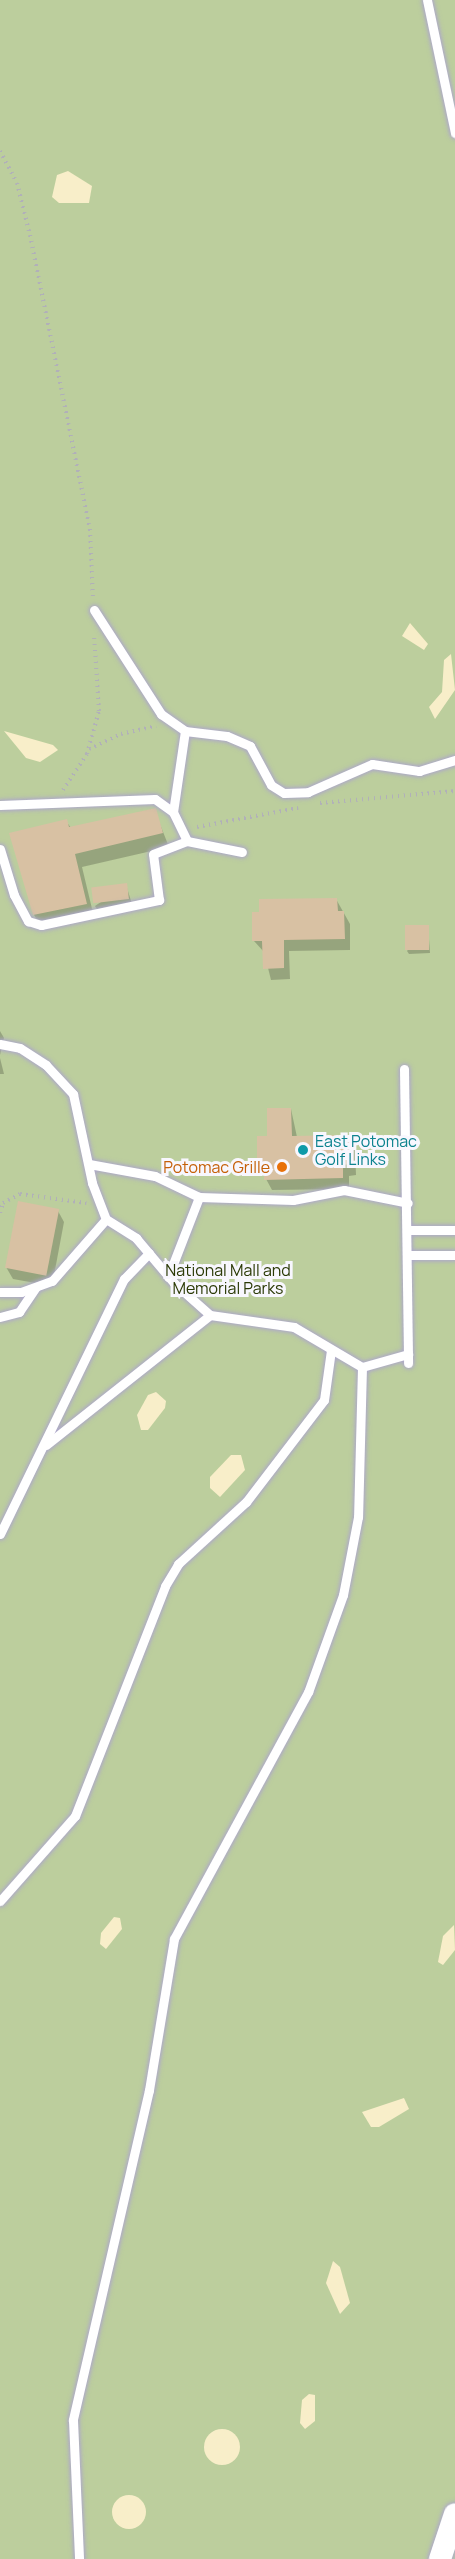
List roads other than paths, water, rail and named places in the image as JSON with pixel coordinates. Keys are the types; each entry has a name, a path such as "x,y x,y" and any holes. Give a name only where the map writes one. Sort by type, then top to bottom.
{"street":[{"path":"440,2559 455,2514"}],"lane":[{"path":"427,0 455,133"},
{"path":"94,610 161,714 185,731 227,736 249,746 272,785 284,793 308,792 372,764 419,771 455,760"},
{"path":"173,812 185,731"},
{"path":"0,805 49,805 56,800 155,799 173,812 187,841"},
{"path":"0,849 14,895 28,921 40,925 159,900 153,855 187,841 242,852"},
{"path":"0,1044 20,1048 46,1065 73,1094 98,1199 106,1219 149,1254 168,1277 210,1315 294,1327 362,1367 408,1358 410,1255 404,1069"},
{"path":"89,1164 155,1176 198,1197 293,1200 344,1190 408,1203"},
{"path":"168,1277 198,1197"},
{"path":"0,1292 36,1287 52,1281 106,1219"},
{"path":"409,1230 455,1230"},
{"path":"0,1534 124,1279 149,1254"},
{"path":"410,1255 455,1255"},
{"path":"0,1317 19,1312 36,1287"},
{"path":"44,1447 210,1315"},
{"path":"0,1901 75,1816 165,1586 178,1564 246,1502 324,1400 331,1350"},
{"path":"79,2559 74,2420 149,2090 174,1939 308,1692 343,1595 358,1517 362,1367"}],"place":[{"name":"East Potomac Golf Links","path":"303,1150"},
{"name":"Potomac Grille","path":"282,1167"}],"park label":[{"name":"National Mall and Memorial Parks","path":"228,1279"}]}
